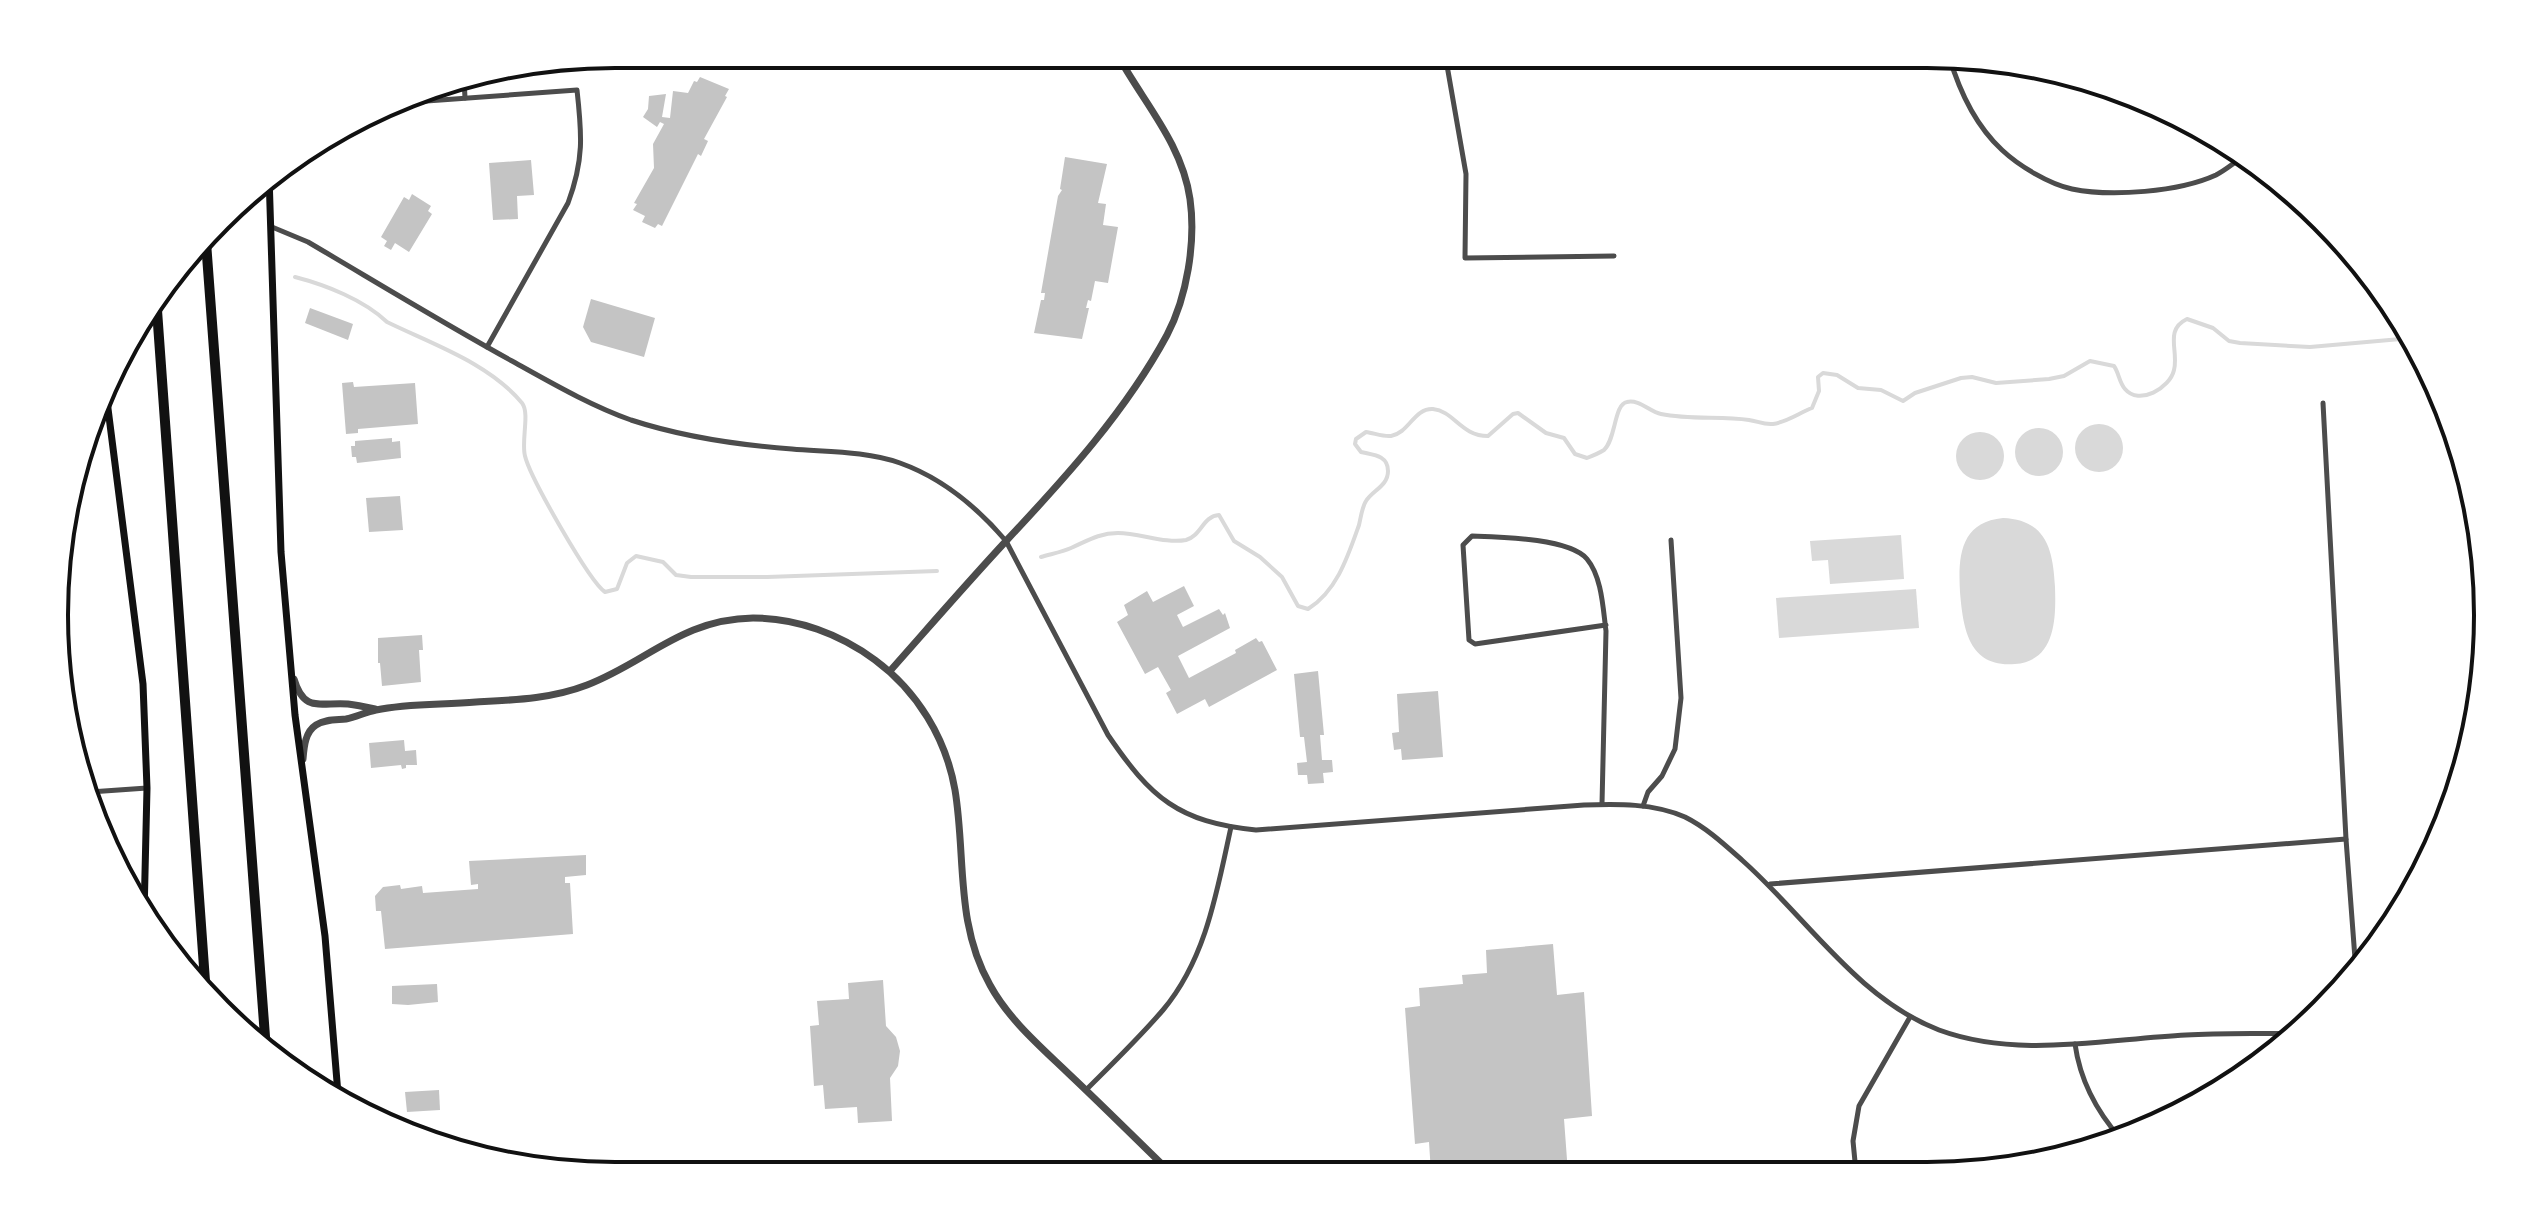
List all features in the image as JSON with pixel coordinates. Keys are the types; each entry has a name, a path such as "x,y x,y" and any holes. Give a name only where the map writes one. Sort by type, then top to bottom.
{"highway":[{"path":"207,251 265,1035"},
{"path":"157,315 205,977"}],"main road":[{"path":"270,191 281,552 302,767 325,936 337,1087"},
{"path":"108,410 139,645 147,788 145,894"}],"street":[{"path":"890,671 1115,416 1168,333 1184,289 1191,241 1190,200 1182,165 1166,130 1126,68"},
{"path":"1448,68 1465,160 1468,202 1465,258 1614,256"},
{"path":"1954,69 1976,120 2003,151 2040,175 2071,188 2126,192 2174,188 2216,175 2235,163"},
{"path":"465,89 465,98"},
{"path":"430,101 577,90 582,152 577,178 568,203 487,347"},
{"path":"272,227 308,242 565,390 631,419 745,445 859,455 898,462 955,492 1006,541 1108,735 1125,760 1163,802 1190,817 1256,830 1602,804 1643,806 1687,818 1713,834 1769,884 1868,986 1910,1017 1974,1041 2011,1045 2075,1044 2187,1035 2279,1033"},
{"path":"2323,403 2355,956"},
{"path":"1602,804 1606,625 1595,573 1587,559 1575,549 1560,545 1482,536 1472,536 1463,545 1469,640 1475,644 1606,625"},
{"path":"1643,806 1648,792 1662,776 1675,749 1681,698 1671,540"},
{"path":"302,767 307,734 315,725 377,710 511,700 564,692 608,676 688,631 707,625 751,618 795,623 840,638 900,680 928,717 944,752 955,790 963,904 974,947 990,986 1023,1029 1160,1162"},
{"path":"291,669 300,695 309,702 347,704 377,710"},
{"path":"97,791 147,788"},
{"path":"1086,1090 1164,1009 1185,978 1202,941 1216,896 1231,827"},
{"path":"1769,884 2346,839"},
{"path":"1855,1162 1853,1141 1859,1106 1910,1017"},
{"path":"2075,1044 2088,1090 2113,1129"}],"shaded area":[{"path":"2099,424 2116,431 2123,448 2116,465 2099,472 2082,465 2075,448 2082,431"},
{"path":"2039,428 2056,435 2063,452 2056,469 2039,476 2022,469 2015,452 2022,435"},
{"path":"1980,432 1997,439 2004,456 1997,473 1980,480 1963,473 1956,456 1963,439"},
{"path":"2003,518 2029,524 2038,531 2049,549 2054,573 2055,612 2051,636 2039,655 2015,664 1987,659 1971,643 1963,619 1960,592 1961,554 1970,534 1978,526"},
{"path":"1901,535 1904,579 1830,584 1828,560 1812,561 1810,541"},
{"path":"1916,589 1919,628 1779,638 1776,598"}],"building":[{"path":"700,77 729,89 727,97 704,139 708,141 701,156 698,154 662,226 658,224 655,228 642,222 645,216 633,210 654,168 653,144 664,124 660,122 657,127 643,117 648,109 649,96 666,94 662,117 670,118 673,91 688,93"},
{"path":"1065,157 1107,164 1098,203 1106,204 1103,225 1118,227 1108,283 1095,281 1091,301 1088,300 1086,308 1089,308 1082,339 1034,333 1041,300 1044,300 1045,293 1041,293 1058,196 1062,190"},
{"path":"531,160 534,195 517,196 518,219 493,220 489,163"},
{"path":"412,194 431,206 428,211 432,214 409,252 395,243 391,250 384,246 387,241 381,237 404,197 409,200"},
{"path":"591,299 655,318 644,357 591,342 583,327"},
{"path":"310,308 353,324 348,340 305,323"},
{"path":"353,382 354,387 415,383 418,424 358,429 358,433 346,434 342,383"},
{"path":"392,438 392,442 400,441 401,458 357,463 356,457 352,457 351,446 355,446 355,441"},
{"path":"400,496 403,530 369,532 366,498"},
{"path":"1184,586 1194,606 1177,615 1183,627 1219,609 1223,615 1225,613 1230,628 1178,656 1189,678 1236,653 1235,650 1256,638 1262,641 1277,670 1209,707 1205,699 1177,714 1166,693 1171,690 1158,667 1145,674 1117,622 1128,615 1124,605 1147,591 1153,602"},
{"path":"422,635 423,650 419,650 421,682 382,686 378,638"},
{"path":"1318,671 1324,735 1320,735 1322,760 1332,760 1333,772 1323,773 1324,783 1308,784 1307,775 1298,775 1297,763 1307,762 1304,737 1300,737 1294,674"},
{"path":"1438,691 1443,757 1402,760 1401,749 1394,750 1392,733 1399,732 1397,694"},
{"path":"404,740 405,751 416,750 417,765 406,765 402,769 401,765 371,768 369,743"},
{"path":"586,855 586,875 565,877 565,883 570,883 573,934 385,949 381,911 376,911 375,896 383,887 400,885 401,889 422,886 423,893 478,889 478,884 471,885 469,861"},
{"path":"1553,944 1557,995 1584,992 1592,1116 1564,1119 1567,1162 1430,1162 1429,1142 1415,1144 1405,1008 1420,1006 1419,988 1463,984 1462,975 1487,973 1486,950"},
{"path":"883,980 886,1026 896,1037 900,1051 898,1066 890,1078 892,1121 858,1123 857,1107 825,1109 823,1085 814,1086 810,1026 819,1025 817,1001 849,999 848,983"},
{"path":"437,984 438,1002 392,1004 392,986"},
{"path":"439,1090 440,1110 407,1112 405,1092"}],"waterway":[{"path":"295,277 356,300 387,322 477,366 509,389 524,408 524,450 529,467 574,550 605,592 617,589 627,563 636,556 663,562 676,575 691,577 937,571"},
{"path":"1041,557 1111,533 1170,541 1186,540 1209,519 1219,515 1234,541 1260,557 1282,577 1298,606 1308,609 1334,583 1350,549 1365,503 1387,476 1385,462 1361,452 1355,444 1356,439 1366,432 1388,436 1397,434 1426,410 1440,411 1471,432 1488,436 1518,413 1546,433 1564,438 1575,454 1587,458 1608,445 1620,409 1627,402 1636,402 1657,413 1672,416 1773,424 1812,408 1819,391 1818,377 1823,373 1837,375 1858,388 1881,390 1903,401 1915,393 1961,378 1972,377 1996,383 2049,379 2064,376 2090,361 2114,366 2125,389 2131,394 2146,395 2167,383 2171,377 2175,363 2174,335 2187,319 2213,328 2229,341 2240,343 2310,347 2399,339"}]}
